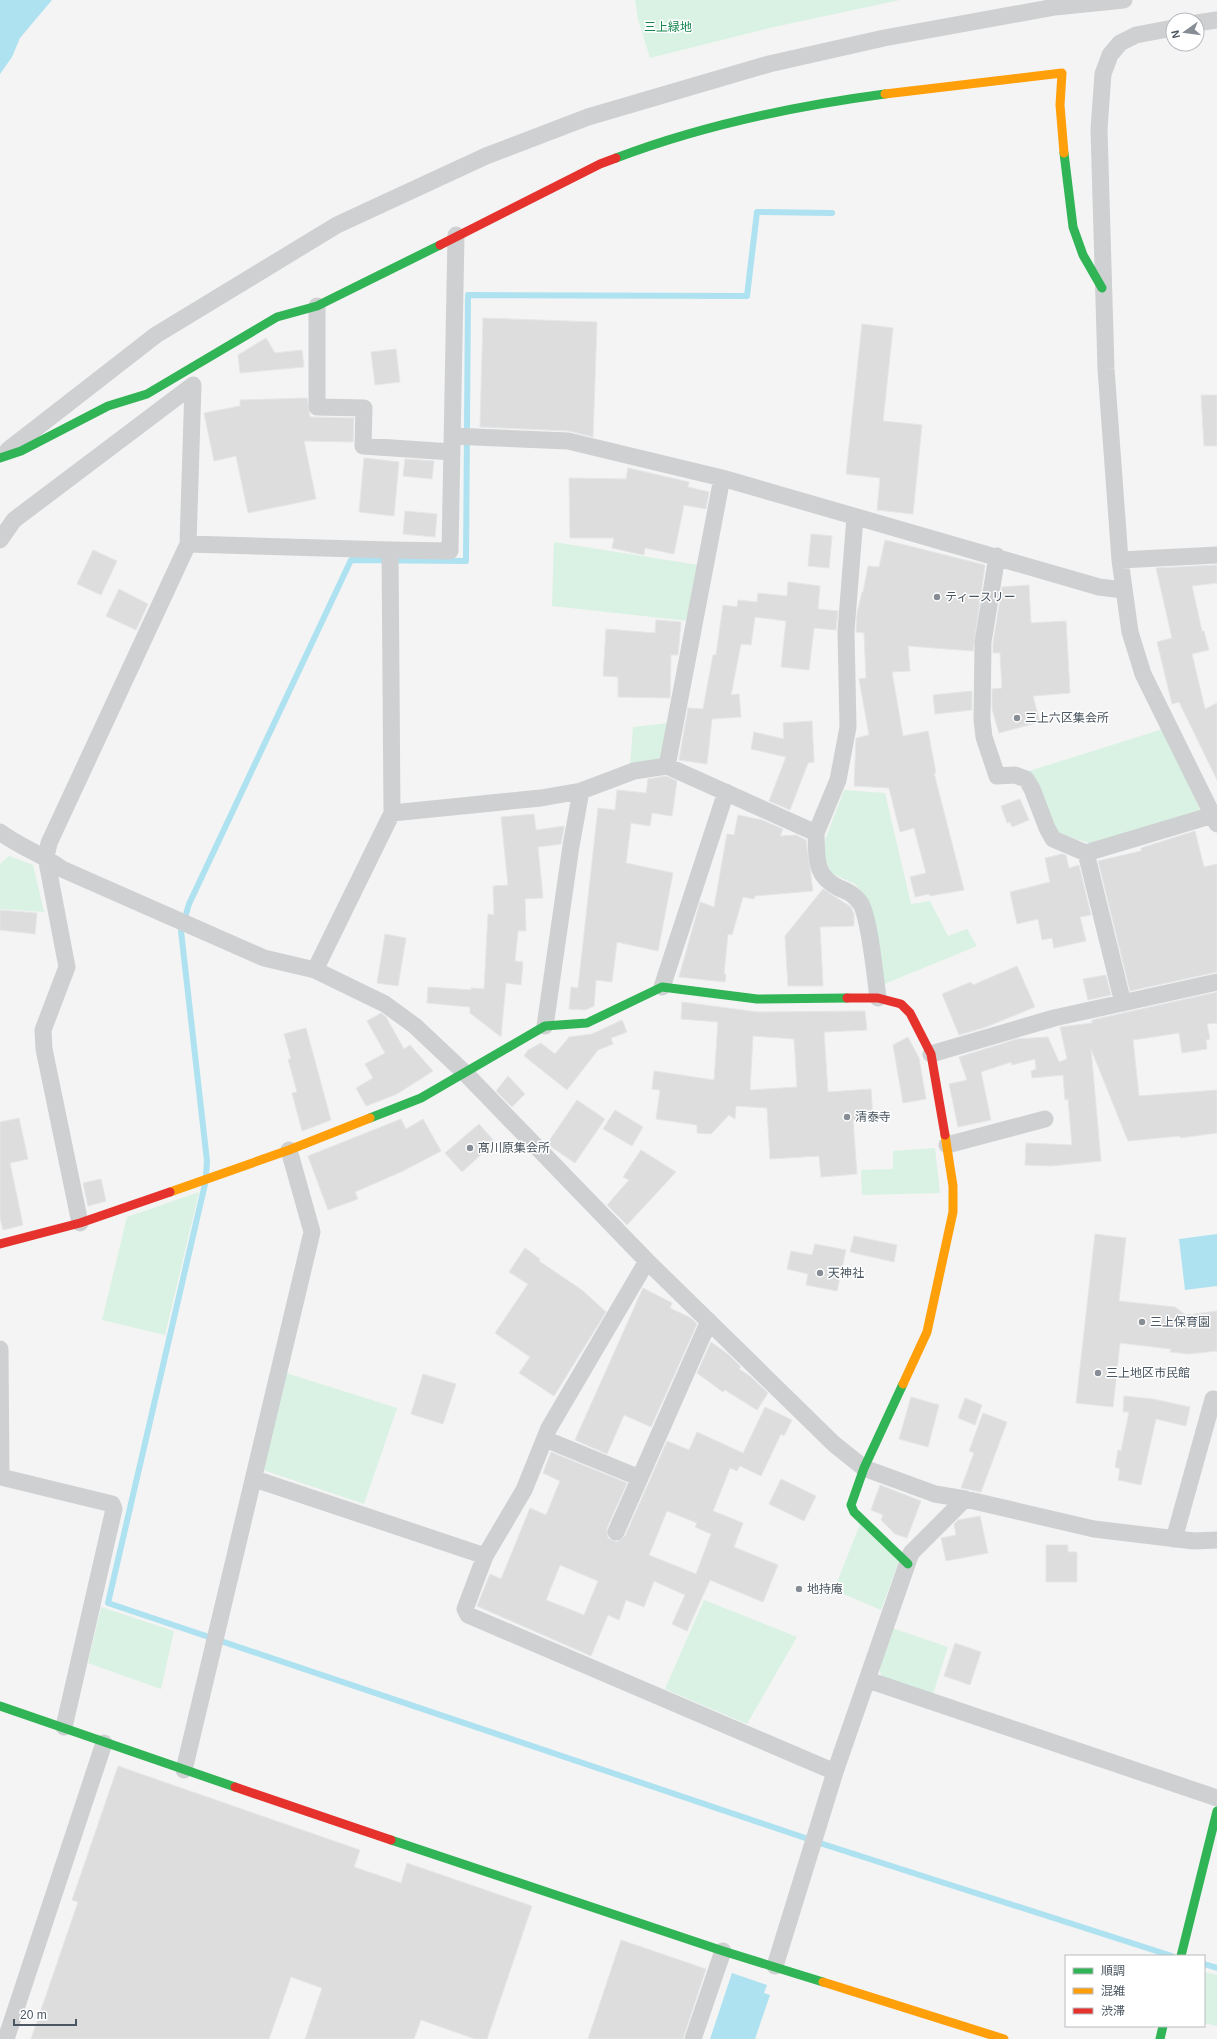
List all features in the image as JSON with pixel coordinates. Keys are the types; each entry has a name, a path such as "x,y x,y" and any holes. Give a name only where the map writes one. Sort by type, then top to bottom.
{"street":[{"path":"0,457 156,335 337,225 486,156 588,117 769,64 884,38 1032,11 1124,0"},
{"path":"1205,22 1217,20"},
{"path":"997,556 983,642 982,720 984,737 997,776 1015,775 1026,779 1032,789 1047,828 1053,839 1086,853 1215,820 1144,674 1130,632 1120,560 1106,369 1102,288 1099,129 1103,74 1110,55 1120,43 1136,35 1165,30"},
{"path":"0,457 21,451 108,406 147,394 277,317 317,306 600,164 648,145 749,118 856,99 1062,73 1060,105 1062,136 1073,227 1083,255 1102,288"},
{"path":"188,544 390,550 450,550 456,235"},
{"path":"317,306 317,407 364,408 363,446 568,441 722,478 855,517 997,556 1099,587 1123,590"},
{"path":"0,540 14,520 193,385 188,544 48,843 46,857 67,967 43,1030 44,1049 80,1222"},
{"path":"667,766 722,478"},
{"path":"855,517 846,631 848,728 838,780 816,833 817,861 823,877 832,885 854,894 865,912 878,998"},
{"path":"316,970 392,813 390,550"},
{"path":"1120,560 1217,555"},
{"path":"392,813 541,798 581,790 634,771 667,766 816,833"},
{"path":"546,1026 571,846 581,790"},
{"path":"662,987 726,792"},
{"path":"0,832 16,844 46,857 62,869 264,958 316,970 385,1004 415,1026 466,1074 647,1261 834,1444 864,1468 935,1494 965,1499 1094,1529 1194,1541 1217,1540"},
{"path":"1086,853 1123,1003"},
{"path":"931,1054 1054,1018 1217,982"},
{"path":"0,1244 80,1222 289,1150 421,1098 466,1074 546,1026 587,1023 662,987 757,998 878,998 901,1004 910,1013 931,1054 953,1186 953,1212 927,1332 864,1468 851,1505 854,1512 908,1564"},
{"path":"947,1145 1045,1119"},
{"path":"184,1770 312,1232 289,1150"},
{"path":"647,1261 545,1439 524,1490 485,1556 465,1609 468,1615 835,1772"},
{"path":"616,1532 708,1321"},
{"path":"0,1349 1,1478 112,1504 114,1509 64,1727"},
{"path":"1174,1539 1214,1399"},
{"path":"545,1439 640,1478"},
{"path":"254,1479 485,1556"},
{"path":"774,1966 835,1772 911,1552 965,1499"},
{"path":"868,1680 1217,1798"},
{"path":"0,1706 64,1727 104,1743 723,1951 1004,2039"},
{"path":"6,2039 104,1743"},
{"path":"1181,1955 1217,1811"},
{"path":"692,2039 723,1951"},
{"path":"1160,2039 1163,2027"}],"green space":[{"name":"三上緑地","path":"635,0 900,0 774,27 650,58 638,19"},
{"path":"554,542 698,565 689,621 552,606"},
{"path":"669,723 663,760 630,765 633,727"},
{"path":"1163,729 1201,812 1092,844 1062,835 1054,828 1026,772"},
{"path":"844,790 885,793 911,904 930,901 948,936 967,929 977,946 882,985 862,892 855,884 831,873 824,855 825,840"},
{"path":"9,856 33,865 44,912 0,909 0,864"},
{"path":"935,1148 940,1193 862,1195 861,1170 893,1169 893,1151"},
{"path":"199,1192 165,1335 102,1320 127,1217"},
{"path":"286,1373 397,1408 364,1504 263,1470"},
{"path":"860,1524 899,1561 881,1610 834,1590"},
{"path":"704,1600 797,1637 747,1724 665,1689"},
{"path":"101,1607 174,1631 161,1689 88,1663"},
{"path":"892,1628 948,1647 933,1694 882,1677 879,1668"},
{"path":"1205,1972 1217,1975 1217,2026 1205,2023"}],"water":[{"path":"0,0 52,0 20,38 12,57 0,74"},
{"path":"1217,1234 1217,1286 1185,1290 1179,1239"},
{"path":"732,1973 767,1985 764,1993 770,1995 755,2039 710,2039"}],"building":[{"path":"483,318 597,322 593,437 569,431 480,427"},
{"path":"862,324 893,328 883,421 922,425 913,514 877,510 880,478 846,474"},
{"path":"266,338 275,353 302,350 304,367 240,373 238,355"},
{"path":"396,349 400,382 375,385 371,352"},
{"path":"1201,395 1217,395 1217,446 1204,446"},
{"path":"307,398 310,417 354,418 353,442 304,441 316,499 248,513 236,456 214,461 204,413 240,406 240,400"},
{"path":"364,458 399,462 394,516 359,512"},
{"path":"405,459 434,461 432,479 403,476"},
{"path":"628,468 689,482 688,487 709,492 706,509 684,505 674,554 645,548 644,555 612,548 614,538 570,538 569,478 626,479"},
{"path":"405,511 437,514 435,537 403,534"},
{"path":"811,534 832,536 829,568 808,566"},
{"path":"885,540 985,565 973,651 908,646 910,671 892,672 903,736 928,731 936,773 934,773 964,890 930,896 929,894 915,897 910,877 926,873 914,828 900,832 889,788 854,786 856,738 869,735 859,679 866,678 864,633 856,632 857,613 868,566 879,567"},
{"path":"93,550 117,561 101,595 77,584"},
{"path":"1217,565 1217,583 1192,586 1202,631 1204,631 1209,650 1192,654 1205,709 1217,703 1217,780 1179,702 1172,704 1157,642 1172,638 1156,568"},
{"path":"788,582 820,586 818,609 838,611 836,630 814,628 809,670 781,667 786,621 755,617 751,645 741,644 731,695 739,694 741,717 712,719 707,764 679,760 688,708 703,709 713,655 716,655 723,605 737,607 738,600 757,602 758,593 787,596"},
{"path":"1029,585 1031,623 1066,621 1070,693 1033,696 1040,722 999,733 992,709 992,689 1002,688 1000,653 993,653 993,643 1002,587"},
{"path":"119,589 148,604 136,630 106,616"},
{"path":"656,620 681,622 678,655 671,655 670,698 618,697 618,677 603,676 606,629 655,633"},
{"path":"972,691 972,710 935,714 933,695"},
{"path":"812,721 814,762 808,763 790,810 769,801 786,757 751,749 754,732 784,739 783,723"},
{"path":"666,776 677,781 672,816 652,813 650,826 631,823 626,863 673,873 658,951 617,942 612,982 596,980 594,1006 585,1010 569,1009 571,987 578,988 598,808 615,810 617,790 646,793 648,779"},
{"path":"1020,799 1029,820 1012,827 1010,822 1007,823 1001,806"},
{"path":"534,814 536,830 564,826 564,829 561,844 538,847 543,898 525,899 526,931 518,931 515,961 523,962 521,985 506,983 501,1037 470,1013 470,1007 427,1003 428,987 471,990 471,988 484,989 488,914 494,915 493,886 508,885 501,817"},
{"path":"738,815 762,820 783,829 780,836 796,835 806,840 813,891 755,896 754,899 743,897 732,935 728,934 724,974 726,974 725,982 679,977 700,902 714,907 727,834 734,835"},
{"path":"1195,831 1204,867 1217,864 1217,972 1130,991 1098,861 1141,851 1141,848"},
{"path":"1062,854 1066,855 1069,868 1079,865 1091,915 1080,917 1086,941 1054,948 1052,938 1042,940 1038,919 1017,924 1010,892 1050,882 1045,858"},
{"path":"823,889 851,907 854,914 854,926 820,927 823,986 788,986 785,936"},
{"path":"0,910 37,913 35,934 0,930"},
{"path":"385,934 406,938 398,986 377,983"},
{"path":"1017,966 1035,1007 986,1027 959,1035 942,994 971,982 973,985"},
{"path":"1106,975 1111,995 1088,1000 1083,979"},
{"path":"1217,992 1217,1023 1207,1024 1210,1039 1206,1040 1207,1049 1182,1053 1179,1033 1133,1040 1139,1096 1217,1090 1217,1133 1180,1138 1180,1136 1128,1141 1091,1049 1101,1161 1051,1166 1025,1165 1026,1143 1072,1145 1068,1099 1065,1100 1063,1075 1032,1078 1031,1071 1036,1069 1035,1059 1012,1065 1011,1062 981,1072 991,1120 958,1127 949,1084 967,1080 959,1057 1017,1039 1048,1037 1059,1062 1067,1059 1060,1027 1092,1023 1092,1020"},
{"path":"682,1002 757,1012 865,1011 867,1030 824,1032 828,1092 871,1089 873,1119 853,1120 857,1174 821,1177 819,1156 770,1159 767,1108 736,1106 735,1119 729,1115 711,1134 697,1133 697,1125 656,1119 660,1090 652,1089 654,1071 714,1080 718,1022 681,1019","holes":["753,1036 794,1039 797,1087 750,1090"]},
{"path":"381,1013 386,1017 404,1049 410,1045 433,1071 397,1094 366,1106 356,1088 373,1078 365,1064 385,1053 367,1021"},
{"path":"622,1020 627,1032 611,1038 613,1044 598,1050 567,1090 524,1056 528,1050 541,1043 555,1054 569,1037 592,1034"},
{"path":"306,1028 331,1120 302,1131 292,1093 297,1092 288,1059 291,1059 284,1034"},
{"path":"908,1037 919,1058 926,1099 903,1103 893,1045"},
{"path":"508,1076 525,1094 512,1107 496,1091"},
{"path":"577,1100 605,1119 575,1163 547,1144"},
{"path":"615,1110 643,1127 632,1146 603,1129"},
{"path":"19,1118 28,1159 10,1163 23,1225 3,1230 0,1218 0,1122"},
{"path":"401,1119 406,1129 423,1119 441,1151 403,1171 355,1192 358,1199 328,1210 308,1156"},
{"name":"髙川原集会所","path":"479,1124 495,1142 462,1172 445,1153"},
{"path":"641,1150 676,1172 627,1225 607,1205 629,1180 623,1177"},
{"path":"101,1179 106,1201 88,1206 83,1183"},
{"path":"1095,1234 1126,1238 1119,1301 1175,1307 1186,1315 1217,1311 1217,1351 1189,1354 1170,1352 1171,1349 1120,1343 1113,1407 1076,1403"},
{"path":"854,1236 897,1245 894,1262 850,1252"},
{"path":"815,1244 846,1250 837,1291 806,1285 808,1274 787,1269 791,1251 812,1255"},
{"path":"525,1248 540,1259 539,1261 582,1290 606,1312 554,1396 519,1373 530,1357 495,1333 528,1284 509,1272"},
{"path":"643,1288 672,1303 670,1308 691,1318 697,1324 651,1427 624,1415 607,1454 575,1440"},
{"path":"711,1342 729,1355 741,1367 739,1369 750,1376 768,1393 757,1410 725,1390 723,1392 697,1373"},
{"path":"423,1374 456,1384 443,1424 411,1414"},
{"path":"1124,1396 1153,1399 1190,1407 1186,1426 1156,1419 1141,1485 1118,1480 1120,1469 1115,1467 1118,1450 1121,1451 1129,1412 1123,1412"},
{"path":"911,1397 939,1405 928,1447 899,1439"},
{"path":"965,1398 982,1405 975,1425 958,1418"},
{"path":"765,1407 792,1420 784,1436 781,1434 761,1476 740,1466 737,1471 730,1468 713,1511 743,1523 734,1547 778,1565 763,1602 710,1580 687,1631 672,1624 685,1595 654,1581 644,1607 626,1600 619,1620 608,1615 591,1656 477,1606 490,1574 501,1579 530,1508 546,1515 560,1481 543,1473 551,1452 627,1483 607,1528 608,1538 617,1542 625,1536 667,1441 689,1450 697,1432 743,1453","holes":["667,1511 697,1523 695,1527 711,1534 696,1574 649,1555","560,1565 598,1581 584,1615 546,1600"]},
{"path":"983,1413 1007,1422 981,1492 961,1488 974,1453 969,1451"},
{"path":"781,1479 816,1496 804,1521 769,1504"},
{"path":"880,1485 921,1501 907,1538 895,1534 881,1520 883,1515 871,1510"},
{"path":"980,1516 988,1553 946,1561 941,1538 956,1535 954,1524 958,1520"},
{"path":"1046,1545 1068,1545 1068,1552 1077,1552 1077,1582 1046,1582"},
{"path":"955,1643 981,1652 970,1685 944,1676"},
{"path":"118,1766 360,1850 354,1867 401,1883 407,1863 532,1906 487,2039 475,2039 421,2020 414,2039 305,2039 322,1988 291,1977 269,2039 31,2039 78,1902 72,1900"},
{"path":"621,1940 706,1969 683,2039 588,2039"}],"waterway":[{"path":"206,1175 207,1161 181,931 189,904 351,560 466,561 468,295 747,296 757,212 832,213"},
{"path":"205,1184 108,1603 826,1845 1169,1955"},
{"path":"1205,1964 1217,1968"}],"traffic: fast":[{"path":"616,158 649,146 715,126 817,104 885,94"},
{"path":"1064,153 1073,227 1083,255 1102,288"},
{"path":"0,458 21,451 108,406 147,394 277,317 317,306 440,245"},
{"path":"370,1118 421,1098 545,1026 587,1023 662,987 757,999 847,998"},
{"path":"903,1384 864,1468 851,1505 854,1512 908,1564"},
{"path":"0,1706 235,1787"},
{"path":"1181,1955 1217,1811"},
{"path":"391,1840 723,1951 823,1982"},
{"path":"1160,2039 1163,2027"}],"traffic: slow":[{"path":"885,94 1062,73 1060,105 1064,153"},
{"path":"170,1192 289,1150 370,1118"},
{"path":"903,1384 927,1332 953,1212 953,1186 945,1135"},
{"path":"823,1982 1004,2039"}],"traffic: jam":[{"path":"440,245 600,164 616,158"},
{"path":"847,998 878,998 901,1004 910,1013 931,1054 945,1135"},
{"path":"0,1244 80,1223 170,1192"},
{"path":"235,1787 391,1840"}],"place":[{"name":"ティースリー","path":"937,597"},
{"name":"三上六区集会所","path":"1017,718"},
{"name":"清泰寺","path":"847,1117"},
{"name":"髙川原集会所","path":"470,1148"},
{"name":"天神社","path":"820,1273"},
{"name":"三上保育園","path":"1142,1322"},
{"name":"三上地区市民館","path":"1098,1373"},
{"name":"地持庵","path":"799,1589"}]}
